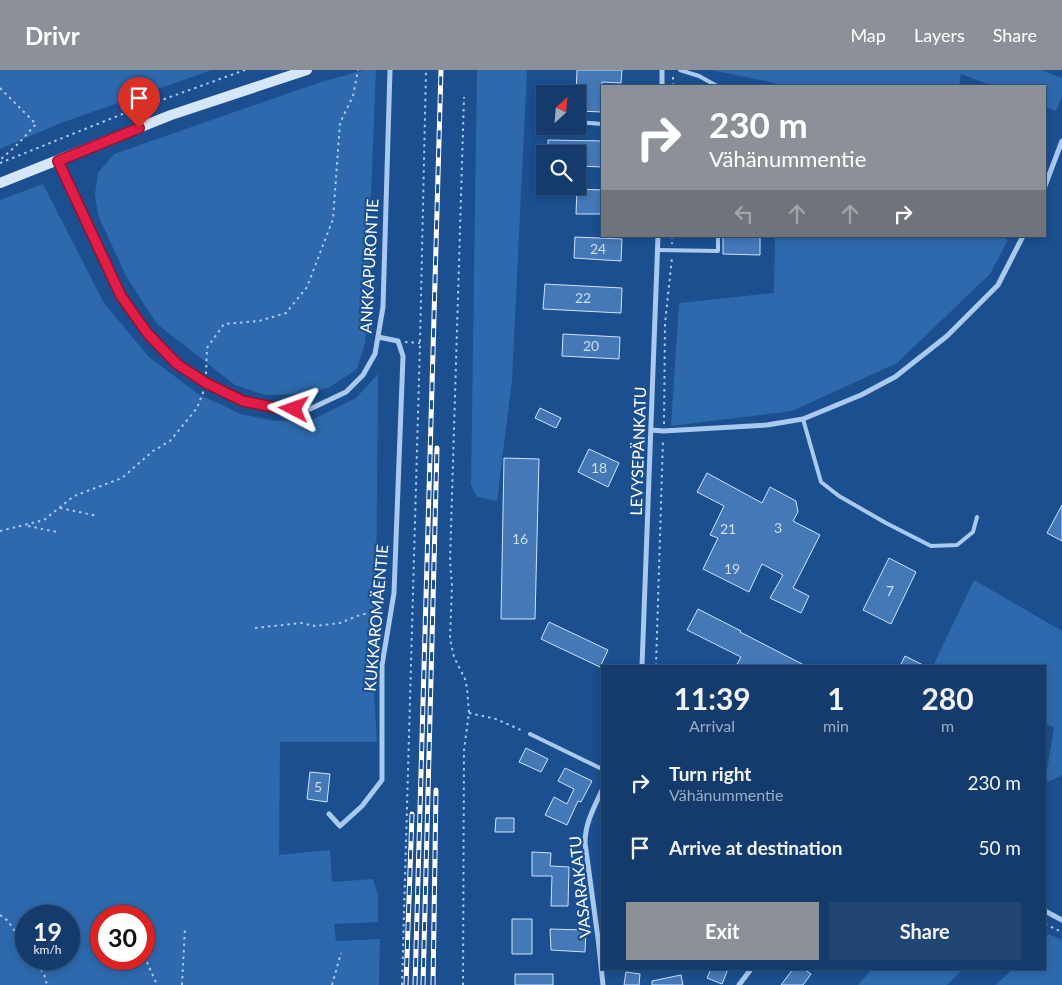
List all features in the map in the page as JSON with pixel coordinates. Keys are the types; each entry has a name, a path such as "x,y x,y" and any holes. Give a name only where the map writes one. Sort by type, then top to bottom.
{"main road":[{"path":"0,183 172,115 307,70"}],"street":[{"name":"ANKKAPURONTIE","path":"58,161 121,296 148,334 177,364 206,383 243,401 277,408 310,409 346,392 364,375 375,354 382,307 390,70"},
{"path":"662,70 662,85"},
{"path":"1046,183 1062,141"},
{"name":"LEVYSEPÄNKATU","path":"642,665 658,237"},
{"path":"652,430 767,425 803,419 861,395 895,377 947,336 998,285 1022,237"},
{"path":"378,337 398,341"},
{"name":"KUKKAROMÄENTIE","path":"329,814 340,826 362,806 382,780 382,665 392,606 403,356 398,341"},
{"name":"VASARAKATU","path":"601,792 585,829 585,843 601,966"},
{"path":"1046,912 1062,920"},
{"name":"VASARAKATU","path":"601,970 603,985"},
{"path":"739,985 749,970"}],"lane":[{"path":"680,70 699,76 715,85"},
{"path":"586,123 601,124"},
{"path":"658,250 718,251 718,237"},
{"path":"803,419 821,482 839,496 886,523 931,546 957,545 973,532 977,517"},
{"path":"530,734 601,769"}],"path":[{"path":"0,161 245,70"},
{"path":"0,531 44,520 74,496 122,478 153,451 170,441 197,408 206,383 207,348 224,324 259,321 286,313 307,287 334,219 340,123 353,96 358,70"},
{"path":"402,985 426,70"},
{"path":"672,85 673,70"},
{"path":"0,88 36,124 0,161"},
{"path":"463,985 464,750 469,714 465,679 454,657 450,639 452,585 450,562 464,97"},
{"path":"656,665 655,644 659,593 662,498 665,324 672,237"},
{"path":"398,341 420,343"},
{"path":"60,508 98,516"},
{"path":"26,525 57,532"},
{"path":"255,628 301,623 315,626 340,623 392,606"},
{"path":"469,714 496,719 530,734"},
{"path":"0,915 8,921 15,932"},
{"path":"1046,924 1062,932"},
{"path":"182,985 185,928"},
{"path":"332,985 341,953"},
{"path":"41,970 47,985"},
{"path":"151,970 158,985"}],"shaded area":[{"path":"0,70 212,70 61,123 0,149"},
{"path":"364,70 376,70 369,245 370,299 365,343 357,369 330,387 305,394 265,395 235,385 157,324 126,276 98,215 95,194 98,173 114,154 318,83"},
{"path":"477,70 527,70 512,380 497,501 477,497 471,485"},
{"path":"711,70 1041,70 1062,78 1062,97 1056,111 1046,107 1046,85 990,85 961,74 959,85 776,85 775,83"},
{"path":"43,184 104,303 149,357 198,394 241,414 275,421 312,420 356,398 378,374 376,617 372,661 377,742 280,742 279,855 330,850 332,882 373,879 378,895 378,922 334,924 336,941 380,939 379,985 0,985 0,200"},
{"path":"775,237 1003,237 1008,240 990,274 897,363 792,411 671,426 679,303 774,293"},
{"path":"974,580 1062,631 1062,775 1046,783 1054,727 1046,724 1046,665 933,665"},
{"path":"1049,934 1062,940 1062,985 995,985 1012,970 1046,970 1046,937"},
{"path":"871,970 962,970 947,985 858,985"}],"building":[{"path":"577,70 622,70 621,83 602,82 601,112 586,111 586,85 576,85"},
{"path":"548,140 601,141 601,167 586,166 586,145 548,145"},
{"path":"586,189 601,190 601,214 576,214 577,195 586,195"},
{"path":"575,237 622,239 621,261 574,258"},
{"path":"723,237 760,237 760,255 723,254"},
{"path":"545,284 622,288 621,313 543,309"},
{"path":"563,334 620,337 619,359 562,356"},
{"path":"540,408 561,418 556,428 535,418"},
{"path":"589,449 619,463 608,487 578,472"},
{"path":"504,458 539,459 535,619 501,619"},
{"path":"707,473 762,503 770,487 796,501 798,512 793,521 820,535 793,588 809,596 801,613 770,598 783,575 762,564 749,592 703,569 718,538 710,535 724,506 697,492"},
{"path":"1062,505 1062,541 1047,533"},
{"path":"889,558 916,572 891,624 863,610"},
{"path":"698,609 804,665 737,665 741,657 687,630"},
{"path":"549,622 608,650 600,667 541,639"},
{"path":"905,656 923,665 900,665"},
{"path":"526,748 548,759 541,772 519,762"},
{"path":"565,768 592,781 581,802 578,801 567,825 545,815 554,797 567,804 574,789 558,781"},
{"path":"310,772 330,774 327,802 307,799"},
{"path":"496,818 514,818 514,832 495,832"},
{"path":"532,852 551,853 550,866 569,867 568,906 551,906 552,876 532,876"},
{"path":"512,919 532,919 532,954 512,954"},
{"path":"550,929 586,930 585,952 551,950"},
{"path":"711,970 728,970 722,984 707,978"},
{"path":"792,970 805,970 811,974 803,985 781,985"},
{"path":"626,972 640,974 639,985 624,985"},
{"path":"515,974 553,974 553,985 515,985"},
{"path":"681,975 683,985 652,985 652,981"}],"railway":[{"path":"415,985 441,70"},
{"path":"423,985 437,448"},
{"path":"433,985 436,790"},
{"path":"406,985 412,814"}],"route":[{"path":"139,128 58,161 121,296 148,334 177,364 206,383 243,401 277,408 294,409"}]}
